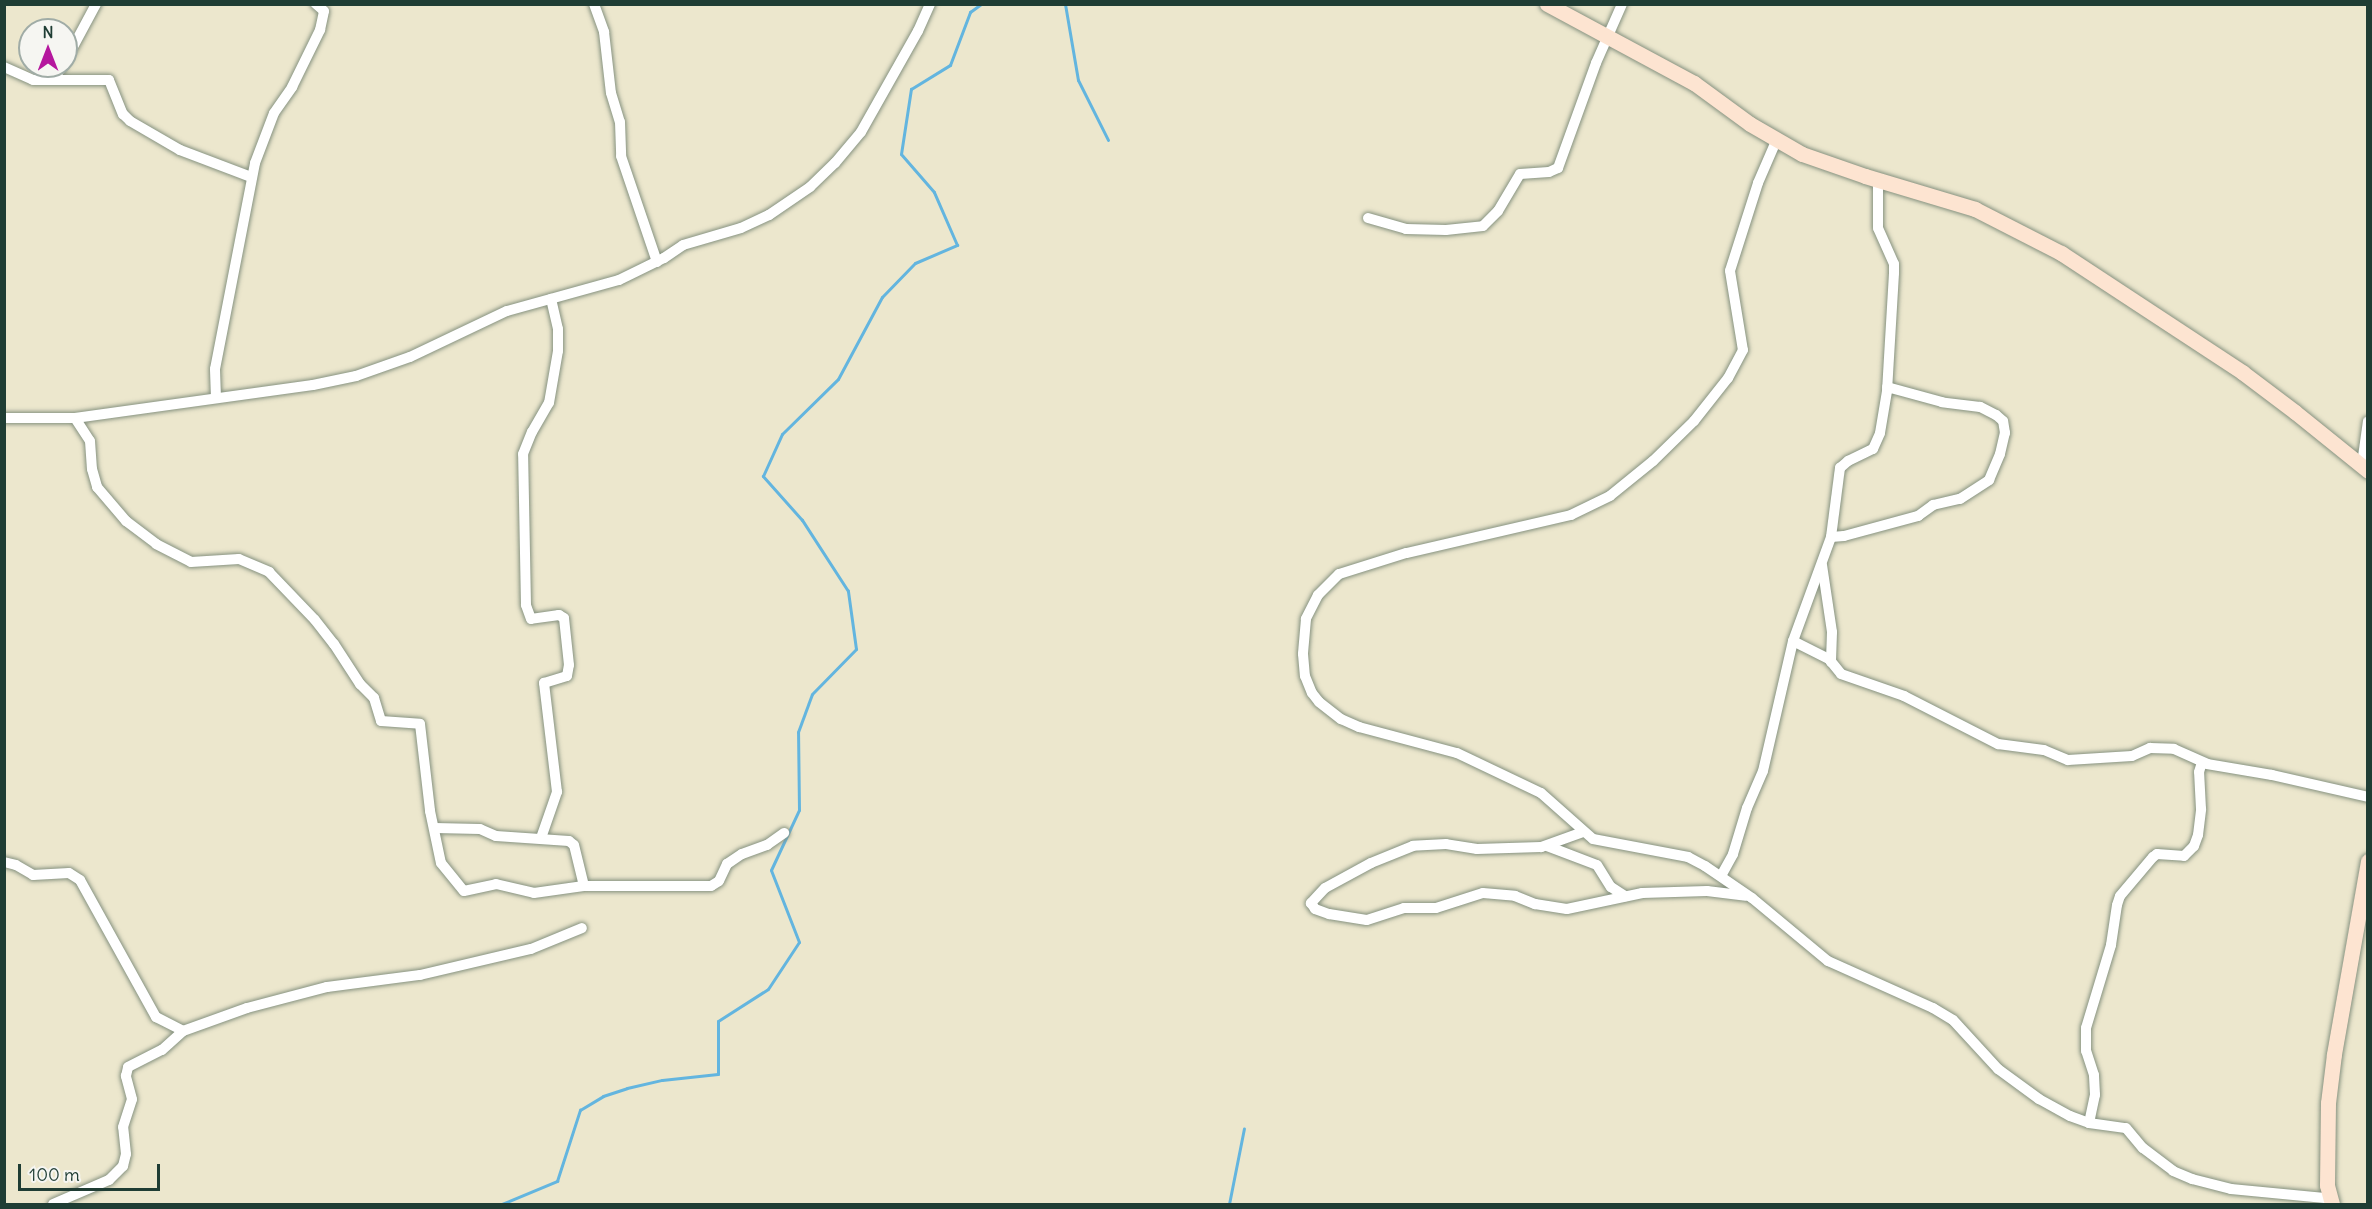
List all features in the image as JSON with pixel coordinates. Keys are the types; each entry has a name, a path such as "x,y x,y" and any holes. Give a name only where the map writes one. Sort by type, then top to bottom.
{"street":[{"path":"78,38 96,4"},
{"path":"216,398 215,369 251,177 266,129 292,87 323,22 324,11 316,4"},
{"path":"594,4 604,32 611,93 620,122 621,156 657,262"},
{"path":"4,418 75,418 313,385 356,376 410,357 507,311 619,280 657,262 683,245 741,228 769,215 823,176 861,132 918,31 930,4"},
{"path":"1547,4 1694,83 1750,124 1802,154 1975,209 2061,253 2242,372 2365,467"},
{"path":"1368,218 1406,229 1446,230 1485,225 1495,214 1520,174 1549,172 1558,168 1583,95 1622,4"},
{"path":"4,67 26,78 109,80 123,114 130,121 180,150 251,177"},
{"path":"1777,139 1758,183 1730,271 1743,350 1728,378 1694,421 1653,461 1610,496 1571,515 1350,568 1327,583 1306,619 1302,654 1305,676 1318,702 1341,719 1359,727 1457,753 1499,772 1541,793 1555,803 1582,832 1593,839 1688,857 1752,898 1828,961 1924,1004 1953,1020 1998,1069 2039,1099 2070,1116 2090,1123 2126,1128 2160,1163 2192,1179 2231,1189 2327,1199 2328,1103 2334,1054 2367,861"},
{"path":"1720,876 1733,854 1747,808 1763,771 1794,640 1831,537 1840,468 1848,461 1867,453 1876,445 1887,387 1894,273 1893,264 1878,228 1878,180"},
{"path":"541,838 556,792 544,683 567,676 569,665 564,618 559,615 531,619 526,605 524,454 529,438 549,403 558,351 558,329 551,299"},
{"path":"1831,537 1844,536 1918,516 1933,506 1960,499 1989,480 2000,454 2005,433 2002,421 1996,415 1980,407 1942,402 1887,387"},
{"path":"75,418 90,441 92,468 97,487 126,521 156,544 191,562 239,560 261,566 315,620 334,644 360,684 374,698 381,721 420,724 441,863 464,891 500,884 522,892 547,892 584,886 711,886 719,881 727,864 742,854 767,845 784,833"},
{"path":"2365,467 2367,421"},
{"path":"1821,566 1832,632 1831,662"},
{"path":"1794,640 1815,650 1831,662 1841,674 1904,696 1998,744 2044,750 2068,760 2132,756 2150,748 2174,749 2202,762 2367,797"},
{"path":"2090,1123 2095,1095 2094,1075 2086,1051 2086,1028 2110,945 2116,905 2124,891 2157,854 2184,856 2190,853 2198,835 2201,809 2199,772 2202,762"},
{"path":"435,828 480,829 496,836 572,842 584,886"},
{"path":"1582,832 1546,846 1477,849 1446,844 1413,846 1371,863 1325,888 1311,903 1315,909 1329,914 1367,920 1404,908 1436,908 1483,893 1515,896 1535,904 1567,909 1625,896 1707,891 1752,898"},
{"path":"1546,846 1597,865 1611,887 1625,896"},
{"path":"4,862 16,865 33,875 69,873 80,880 156,1017 183,1031"},
{"path":"53,1204 109,1180 123,1166 126,1154 123,1127 132,1099 126,1076 128,1067 162,1050 183,1031 246,1008 327,987 420,975 519,952 582,927"}],"waterway":[{"path":"502,1204 557,1181 580,1110 603,1096 662,1080 718,1074 718,1021 768,989 799,942 771,870 799,810 798,732 812,694 856,649 848,591 802,520 763,476 782,434 838,379 882,297 915,263 957,245 934,192 901,154 911,89 950,65 970,12 981,4"},
{"path":"1065,4 1078,80 1108,140"},
{"path":"1229,1204 1244,1128"}]}
